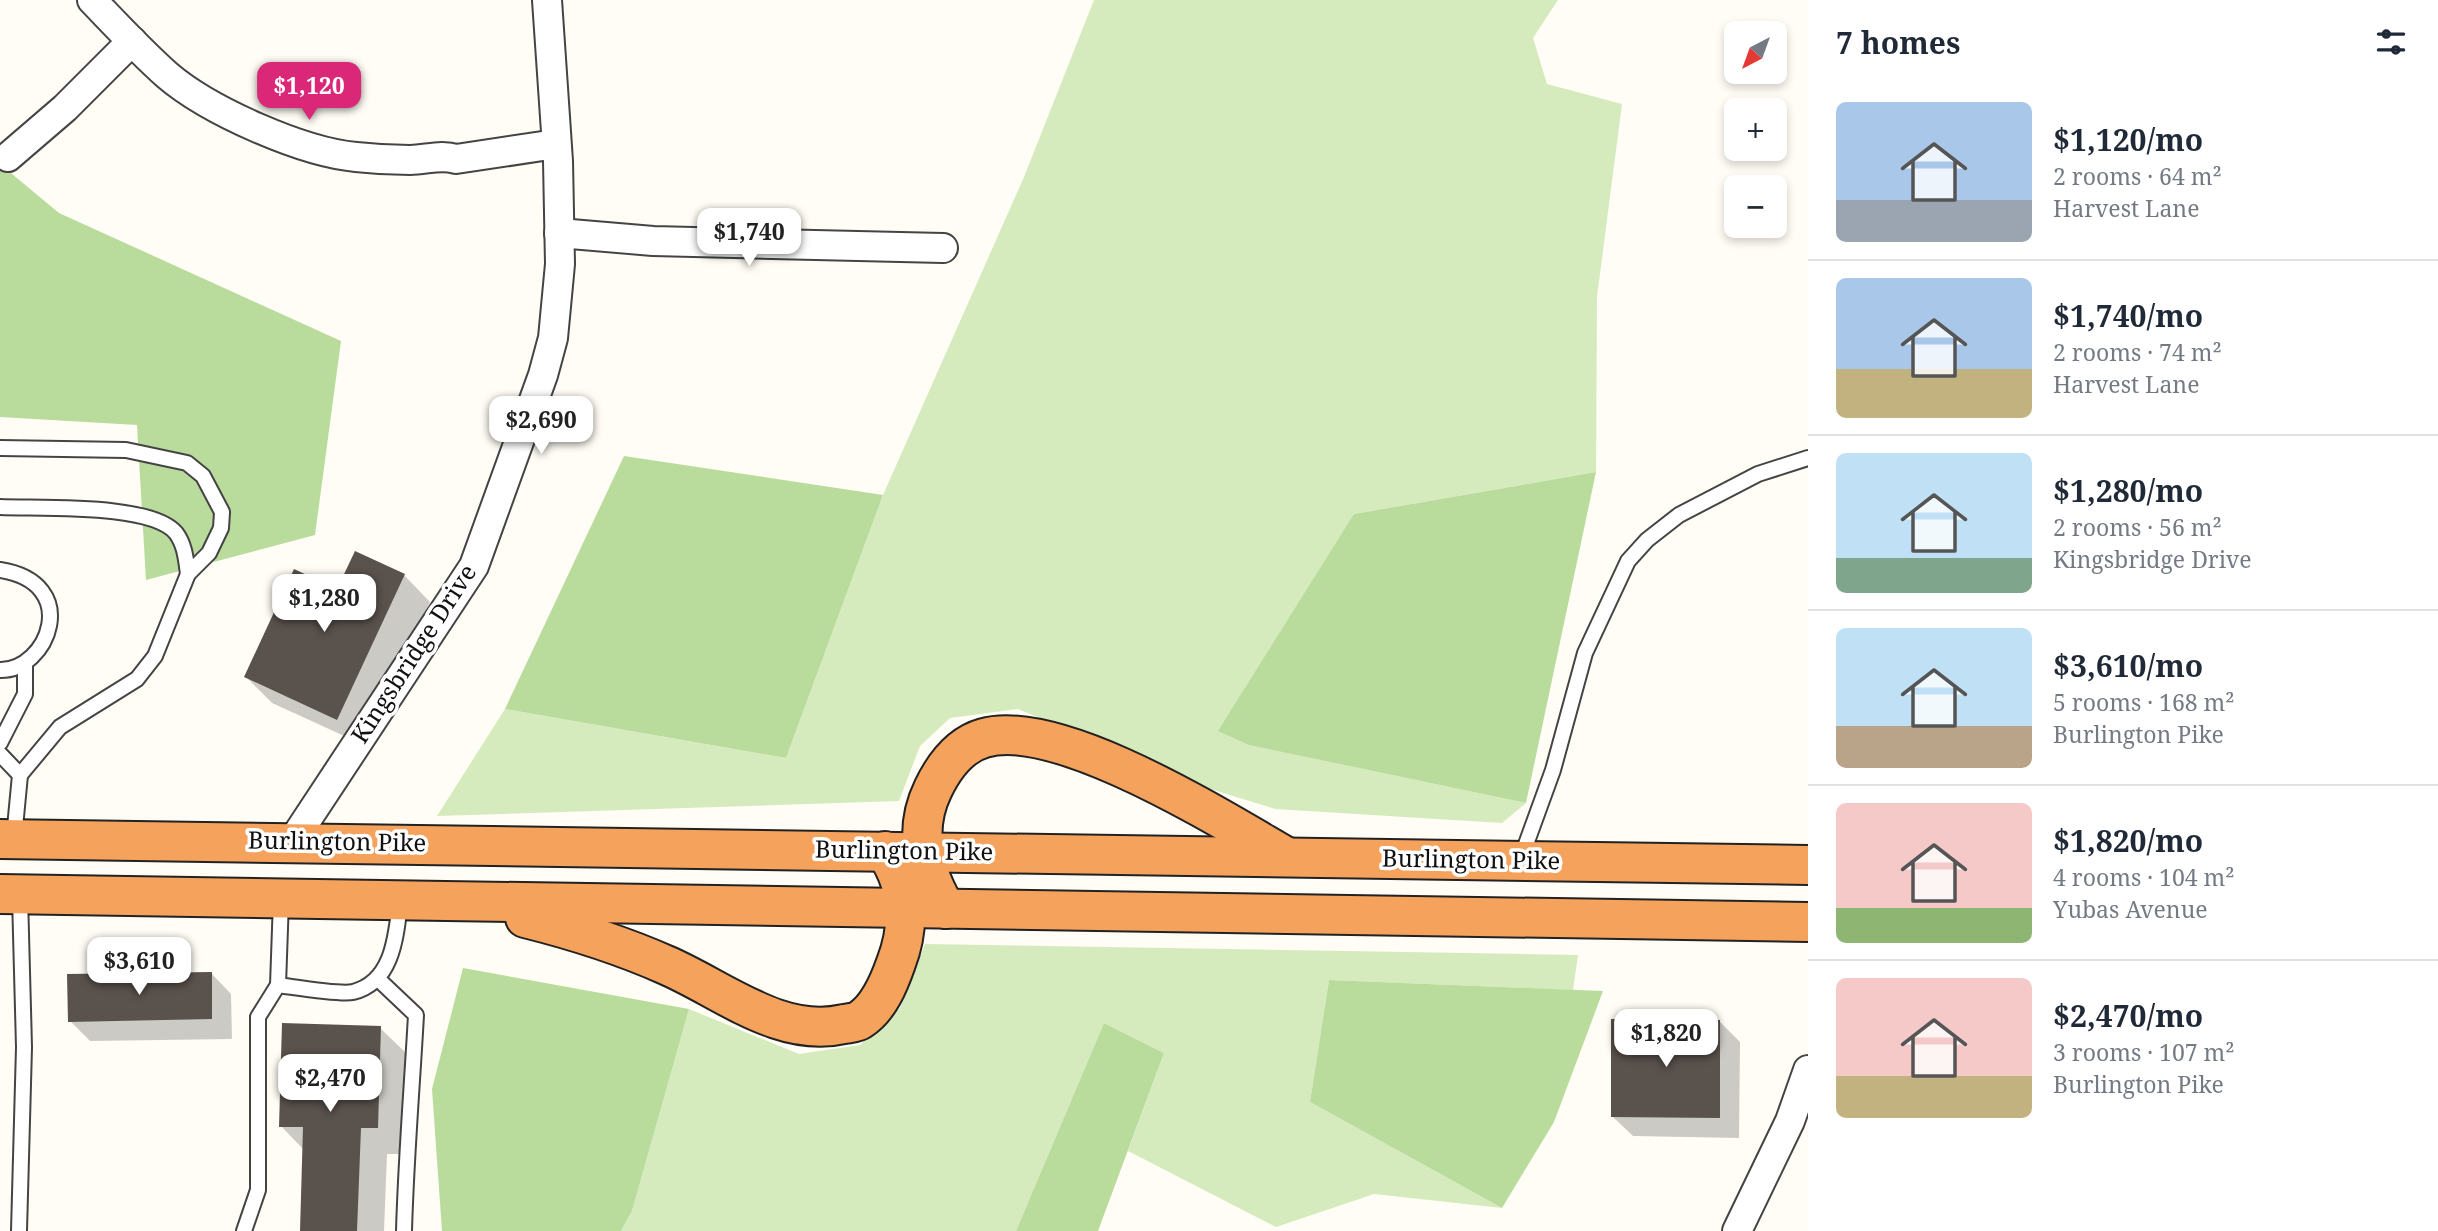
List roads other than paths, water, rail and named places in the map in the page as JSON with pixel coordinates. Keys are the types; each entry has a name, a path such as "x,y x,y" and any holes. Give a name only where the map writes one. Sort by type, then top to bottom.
{"highway":[{"path":"946,909 928,879 923,852 926,804 942,771 958,751 983,738 1017,734 1055,741 1098,757 1197,804 1287,857"},
{"name":"Burlington Pike","path":"7,839 1808,865"},
{"path":"461,902 575,931 667,965 790,1024 825,1029 859,1021 887,989 902,948 905,908 899,872 885,851"},
{"path":"10,895 1808,922"}],"street":[{"path":"92,0 169,77 206,100 310,149 355,157 409,160 445,155 456,159 556,144"},
{"name":"Kingsbridge Drive","path":"292,842 474,566 547,363 558,301 559,233 547,0"},
{"path":"8,157 65,108 132,41"},
{"path":"559,233 653,241 943,248"},
{"path":"1737,1231 1790,1121 1808,1070"}],"lane":[{"path":"0,448 126,450 187,463 203,476 222,512 221,528 209,553 188,574 155,656 138,679 60,727 20,775 7,839"},
{"path":"1520,860 1553,770 1585,653 1628,562 1647,540 1679,515 1758,474 1808,458"},
{"path":"0,507 125,512 158,519 175,533 184,547 188,574"},
{"path":"0,570 29,577 41,587 50,605 48,628 25,664 25,694 0,743"},
{"path":"0,670 25,664"},
{"path":"0,754 10,760 20,775"},
{"path":"10,895 24,1047 19,1231"},
{"path":"244,1231 258,1190 258,1017 278,985 282,899"},
{"path":"278,985 352,992 378,979 396,939 400,901"},
{"path":"378,979 416,1015 412,1103 406,1130 404,1231"}]}
